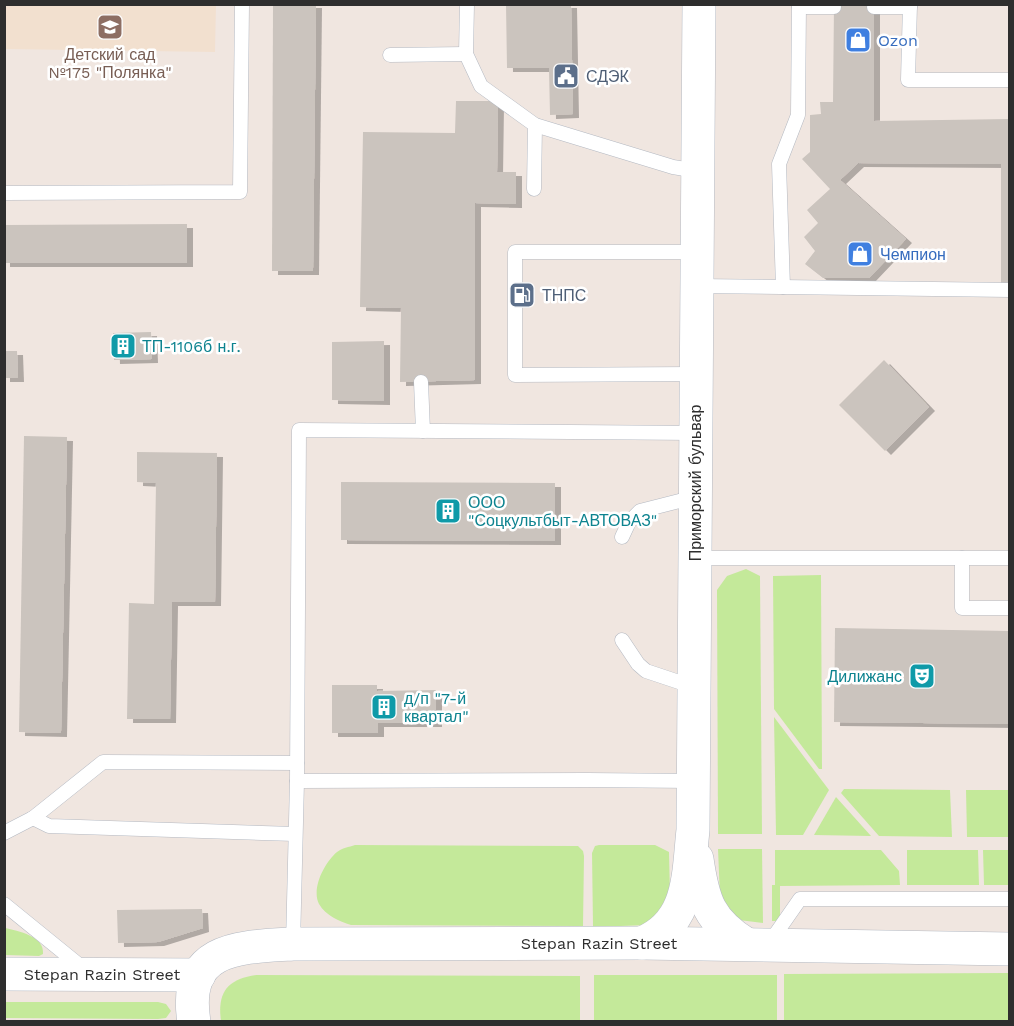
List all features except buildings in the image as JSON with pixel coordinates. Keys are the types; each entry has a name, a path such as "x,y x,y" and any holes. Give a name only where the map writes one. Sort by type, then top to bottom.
{"main road":[{"name":"Приморский бульвар","path":"642,942 655,938 678,914 689,873 693,830 699,4"},
{"path":"693,830 702,885 714,919 728,933 758,944"},
{"name":"Stepan Razin Street","path":"194,1022 193,993 199,975 207,963 223,953 242,947 292,944 642,942 1010,949"},
{"name":"Stepan Razin Street","path":"4,974 199,975"}],"lane":[{"path":"4,193 240,192 242,4"},
{"path":"467,4 466,54 481,86 535,125 673,167 697,171"},
{"path":"783,287 779,164 798,115 799,6 834,7"},
{"path":"874,7 910,6 908,80 1010,80"},
{"path":"390,55 466,54"},
{"path":"534,189 535,125"},
{"path":"695,374 515,375 515,252 696,252"},
{"path":"696,286 1010,290"},
{"path":"421,382 423,431"},
{"path":"292,944 297,781 299,430 695,433"},
{"path":"622,537 628,522 640,511 695,497"},
{"path":"695,558 1010,558"},
{"path":"962,558 962,608 1010,608"},
{"path":"622,640 638,664 646,671 694,687"},
{"path":"4,833 33,818 103,762 297,763"},
{"path":"297,781 693,781"},
{"path":"33,818 50,826 295,834"},
{"path":"758,944 800,899 1010,899"},
{"path":"4,904 90,975"}],"shaded area":[{"name":"Детский сад №175 \"Полянка\"","path":"5,4 216,5 215,52 5,49"}],"green space":[{"path":"746,569 760,576 762,834 718,834 717,590 727,576"},
{"path":"821,575 822,769 819,769 774,709 773,576"},
{"path":"774,717 829,790 803,835 776,835"},
{"path":"844,789 950,790 952,837 879,836 841,793"},
{"path":"966,790 1009,790 1009,837 967,837"},
{"path":"836,797 871,836 814,835"},
{"path":"355,845 578,846 584,856 583,926 351,925 325,912 319,904 317,891 320,876 332,856"},
{"path":"655,845 669,852 670,895 648,925 593,927 592,853 595,846"},
{"path":"718,849 762,849 763,923 739,920 720,897"},
{"path":"775,850 881,850 899,871 900,885 780,886 780,921 772,921"},
{"path":"907,850 978,850 979,885 907,885"},
{"path":"983,850 1009,850 1009,885 984,885"},
{"path":"5,928 30,935 40,943 43,954 39,956 5,955"},
{"path":"1009,973 1009,1021 784,1021 784,974"},
{"path":"256,975 580,976 580,1021 221,1021 221,1003 226,989 238,980"},
{"path":"594,975 777,975 777,1021 594,1021"},
{"path":"5,1002 158,1002 166,1004 171,1011 166,1018 158,1019 5,1018"}],"place":[{"name":"Детский сад №175 \"Полянка\"","path":"110,27"},
{"name":"Ozon","path":"858,40"},
{"name":"СДЭК","path":"566,76"},
{"name":"Чемпион","path":"860,254"},
{"name":"ТНПС","path":"522,295"},
{"name":"ТП-1106б н.г.","path":"123,346"},
{"name":"ООО \"Соцкультбыт-АВТОВАЗ\"","path":"448,511"},
{"name":"Дилижанс","path":"922,676"},
{"name":"д/п \"7-й квартал\"","path":"384,707"}]}
